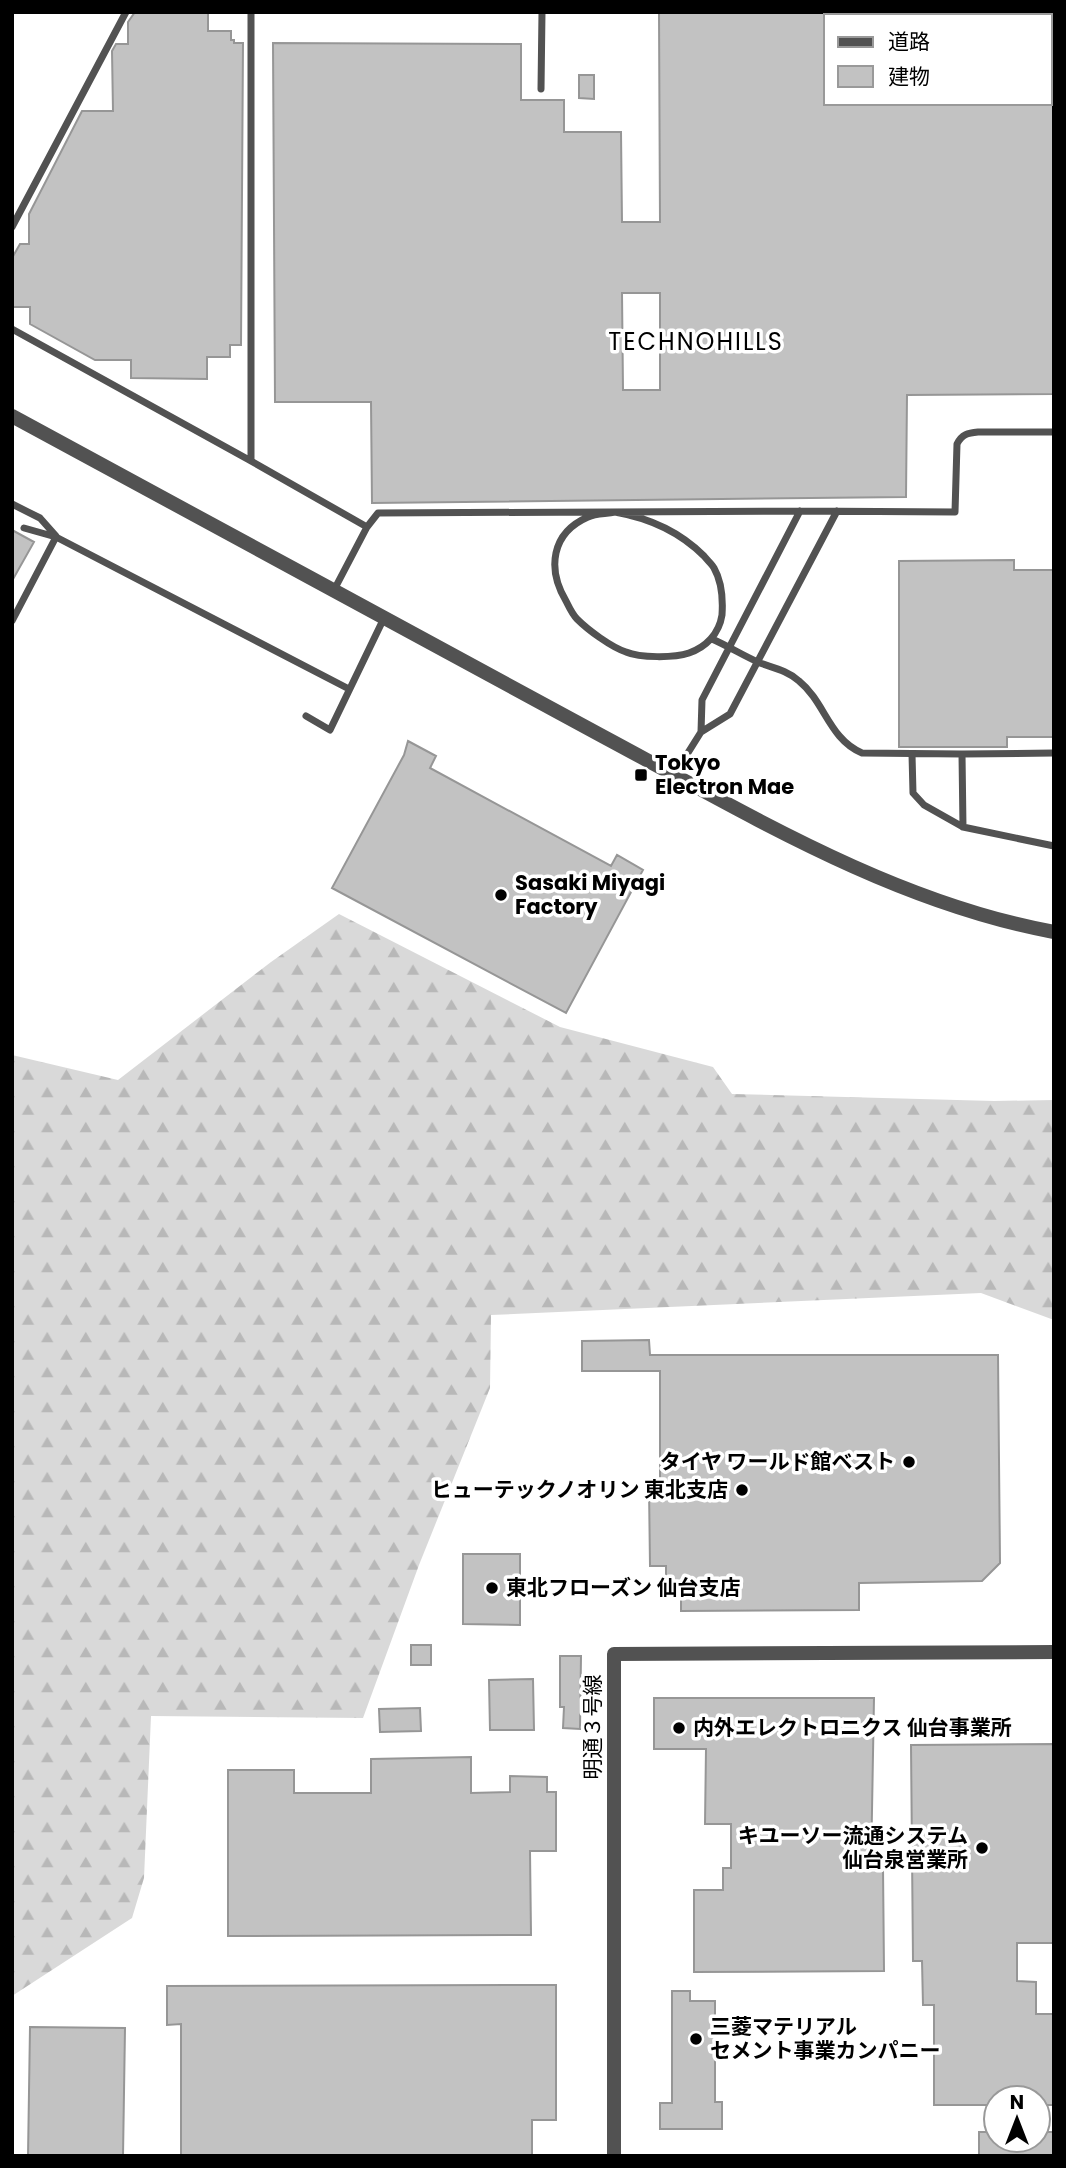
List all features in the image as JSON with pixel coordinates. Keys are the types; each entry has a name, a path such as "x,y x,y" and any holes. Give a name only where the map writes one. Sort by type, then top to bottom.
{"street":[{"path":"12,416 814,849 889,882 961,908 1054,932"},
{"name":"明通３号線","path":"614,2156 614,1654 1054,1653"}],"lane":[{"path":"12,227 126,12"},
{"path":"251,12 251,461"},
{"path":"541,89 542,12"},
{"path":"12,329 367,527"},
{"path":"334,590 367,527 379,513 955,513 957,444 961,437 978,432 1054,432"},
{"path":"12,504 40,519 56,537"},
{"path":"701,732 702,700 800,511"},
{"path":"674,775 701,732 730,714 838,511"},
{"path":"615,513 639,516 669,529 696,548 714,567 723,603 721,621 712,639 701,648 684,654 662,657 626,653 576,618 561,592 553,569 557,546 570,528 590,516 615,513"},
{"path":"24,528 56,537 349,690"},
{"path":"12,621 56,537"},
{"path":"306,716 330,730 384,618"},
{"path":"712,639 758,662 788,673 800,682 842,741 851,749 862,753 1054,753"},
{"path":"912,754 913,793 924,805 963,827 1054,846"},
{"path":"962,754 963,827"}],"green space":[{"path":"339,914 560,1027 713,1067 732,1094 994,1101 1054,1100 1054,1320 981,1293 491,1315 490,1388 419,1565 363,1718 151,1716 144,1878 132,1918 12,1996 12,1055 118,1080 271,962"}],"building":[{"path":"135,12 208,12 208,31 231,31 231,40 234,40 234,43 243,43 241,345 230,345 230,357 207,357 207,379 131,378 131,360 95,360 30,324 30,307 12,307 12,258 20,244 29,244 29,214 82,111 113,111 112,51 116,44 128,44 128,22"},
{"path":"659,12 826,12 824,105 1054,103 1054,394 907,395 906,497 372,503 371,402 275,402 273,43 521,44 521,100 564,100 564,132 621,132 622,222 660,222","holes":["622,293 660,293 660,390 623,390"]},
{"path":"579,75 594,75 594,99 579,98"},
{"path":"12,530 34,542 12,581"},
{"path":"1014,560 1014,570 1054,570 1054,737 1007,737 1007,747 899,747 899,561"},
{"path":"408,741 436,756 430,768 611,866 617,855 643,870 566,1013 332,888 404,755"},
{"path":"649,1340 650,1355 998,1355 1000,1563 982,1581 859,1583 859,1610 681,1611 681,1593 666,1593 666,1566 650,1566 649,1487 660,1487 660,1371 582,1371 582,1341"},
{"path":"463,1554 520,1554 520,1625 463,1624"},
{"path":"411,1645 431,1645 431,1665 411,1665"},
{"path":"560,1656 581,1656 580,1729 563,1728 564,1707 560,1707"},
{"path":"533,1679 534,1730 490,1730 489,1680"},
{"path":"654,1698 874,1698 871,1867 883,1867 884,1971 694,1972 694,1890 723,1890 723,1868 731,1868 731,1824 705,1824 706,1749 654,1749"},
{"path":"420,1708 421,1731 380,1732 379,1709"},
{"path":"1054,1744 1054,1943 1017,1943 1017,1981 1036,1982 1036,2014 1054,2014 1054,2105 1052,2084 982,2084 982,2105 934,2105 934,2005 923,2005 922,1961 913,1961 911,1745"},
{"path":"471,1757 471,1793 510,1792 510,1776 547,1777 547,1792 556,1792 556,1851 530,1851 531,1935 228,1936 228,1770 294,1770 294,1793 371,1793 371,1759"},
{"path":"556,1985 556,2120 532,2120 532,2156 181,2156 181,2024 167,2025 167,1986"},
{"path":"672,1991 690,1991 690,2001 715,2001 715,2102 722,2102 722,2129 660,2129 660,2103 672,2103"},
{"path":"30,2027 125,2028 123,2156 28,2156"},
{"path":"979,2132 982,2132 982,2154 1052,2154 1054,2132 1054,2156 979,2156"}],"place":[{"name":"Tokyo Electron Mae","path":"641,775"},
{"name":"Sasaki Miyagi Factory","path":"501,895"},
{"name":"タイヤ ワールド館ベスト","path":"909,1462"},
{"name":"ヒューテックノオリン 東北支店","path":"742,1490"},
{"name":"東北フローズン 仙台支店","path":"492,1588"},
{"name":"内外エレクトロニクス 仙台事業所","path":"679,1728"},
{"name":"キユーソー流通システム 仙台泉営業所","path":"982,1848"},
{"name":"三菱マテリアル セメント事業カンパニー","path":"696,2039"}],"district":[{"name":"TECHNOHILLS","path":"696,342"}]}
